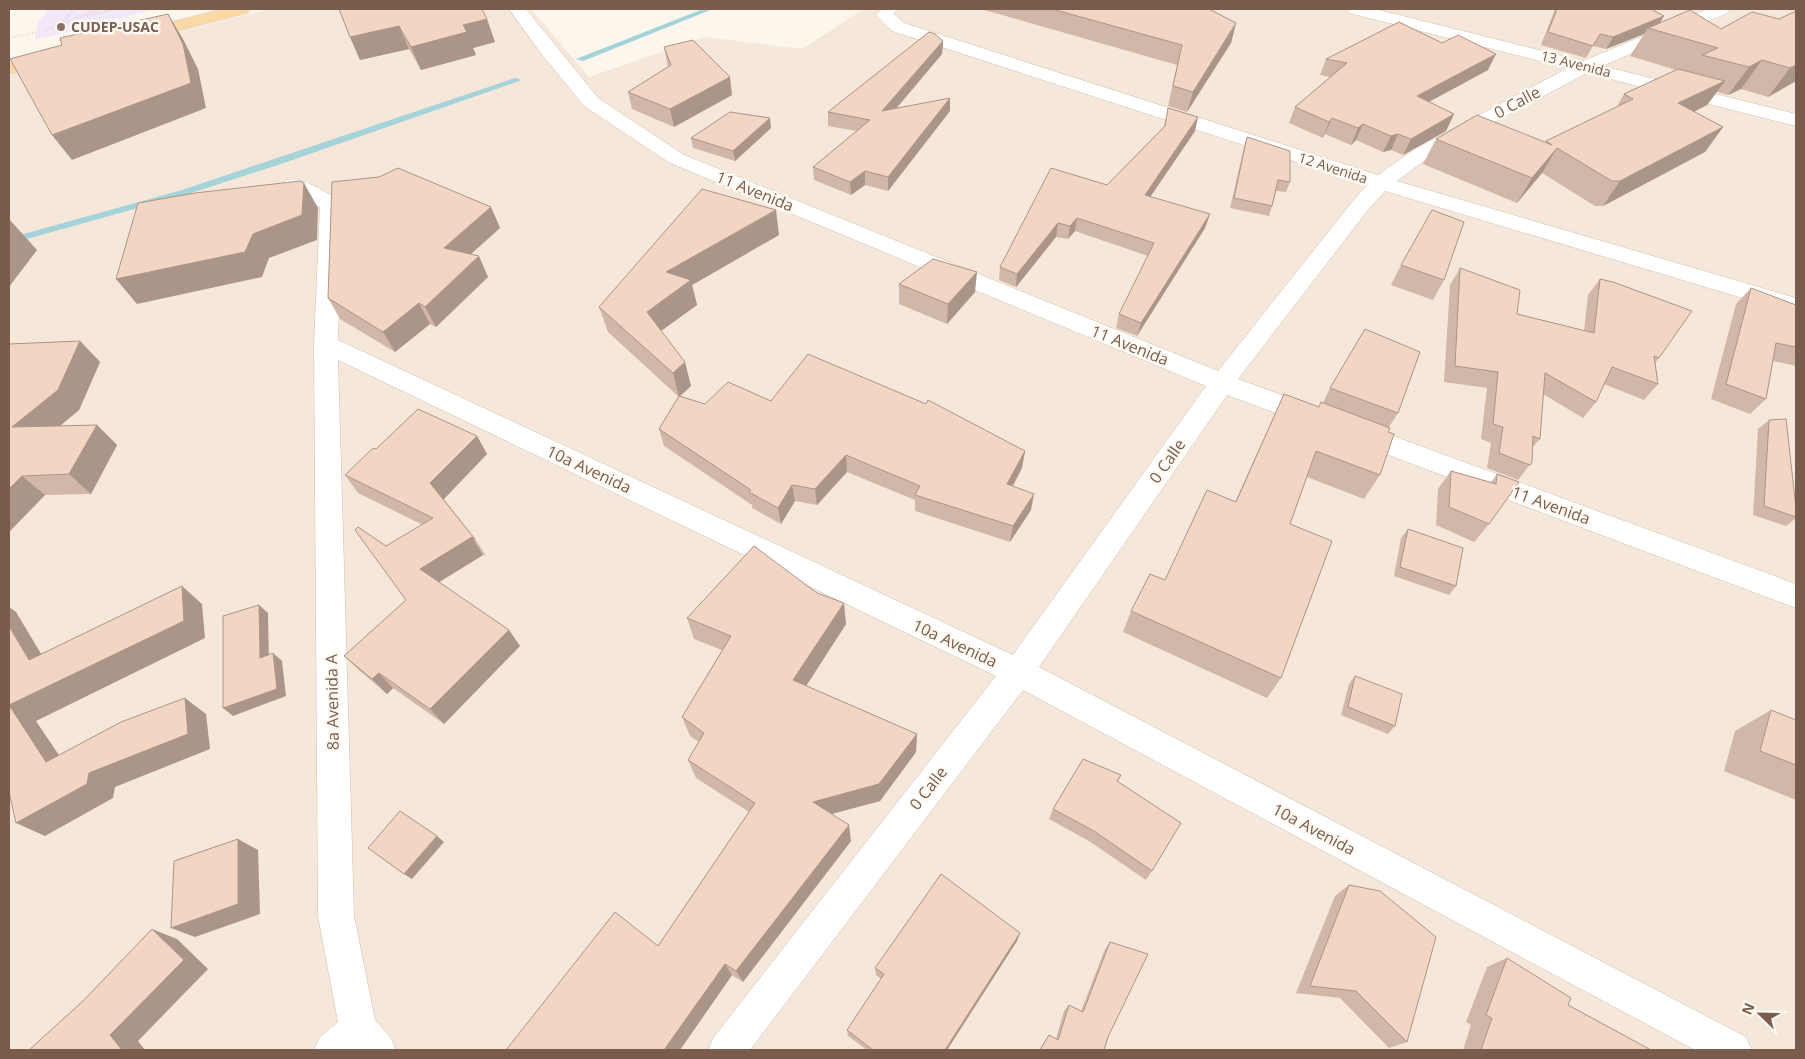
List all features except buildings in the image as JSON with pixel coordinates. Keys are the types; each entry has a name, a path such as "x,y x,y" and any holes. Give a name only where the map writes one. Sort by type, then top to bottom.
{"main road":[{"path":"193,9 123,33 242,9"},
{"path":"9,55 61,49 9,69"}],"street":[{"name":"11 Avenida","path":"517,9 546,48 591,102 677,159 1222,382 1796,596"},
{"name":"12 Avenida","path":"889,9 885,15 898,28 1381,183 1796,306"},
{"name":"13 Avenida","path":"1355,9 1796,120"},
{"name":"0 Calle","path":"727,1050 1018,672 1222,382 1360,206 1381,183 1422,153 1586,66 1722,9"},
{"path":"293,184 331,204 326,344"},
{"name":"10a Avenida","path":"326,344 1018,672 1733,1050"},
{"name":"8a Avenida A","path":"326,344 336,916 356,1043"}],"path":[{"path":"60,25 74,9"},
{"path":"9,38 44,31 99,9"},
{"path":"82,17 117,9"}],"shaded area":[{"name":"CUDEP-USAC","path":"49,9 157,9 35,40 38,22"},
{"path":"270,9 531,9 589,77 705,37 802,49 864,9 1796,9 1796,1050 9,1050 9,74"}],"waterway":[{"path":"580,59 709,9"},
{"path":"9,241 185,192 518,80"}],"place":[{"name":"CUDEP-USAC","path":"61,27"}]}
